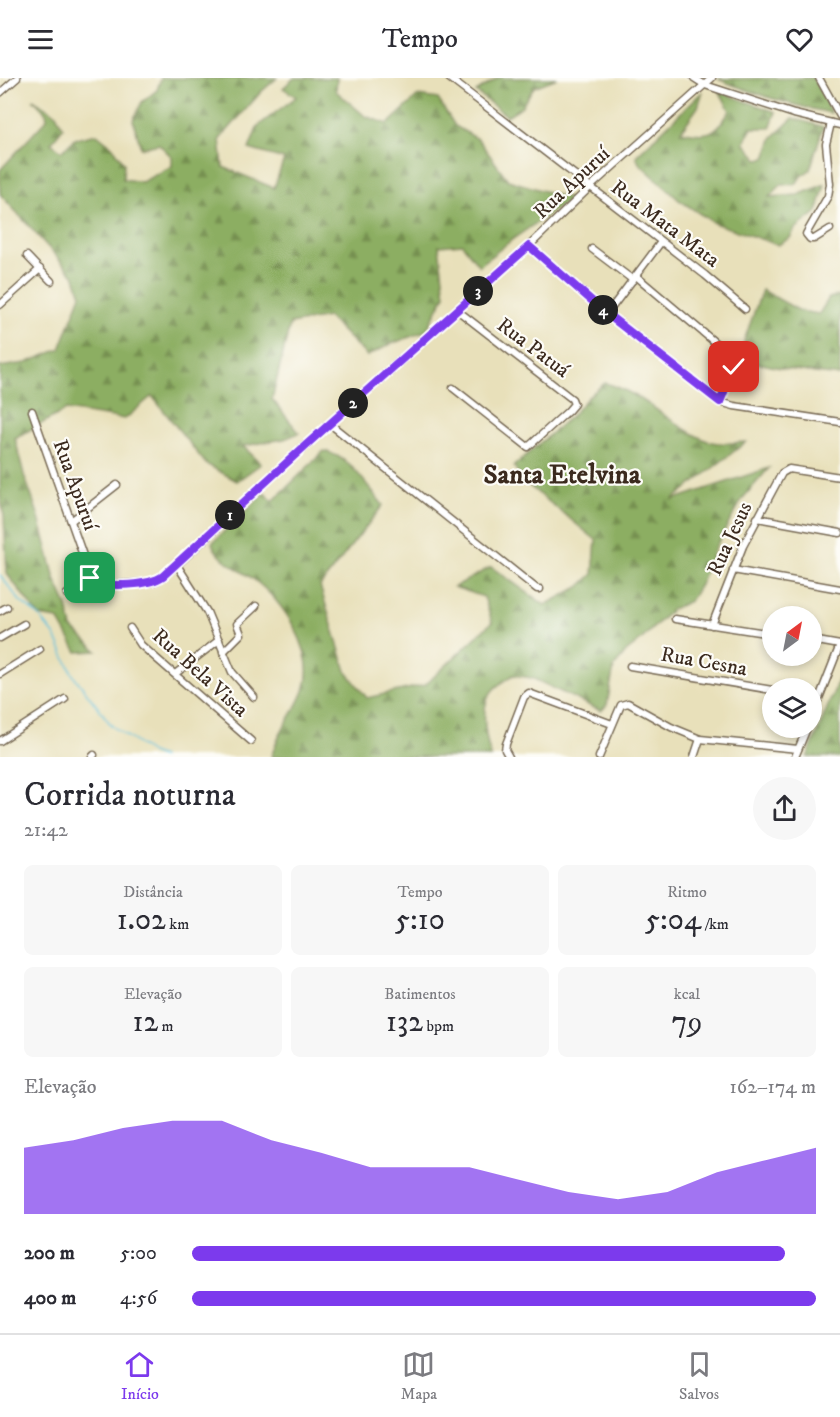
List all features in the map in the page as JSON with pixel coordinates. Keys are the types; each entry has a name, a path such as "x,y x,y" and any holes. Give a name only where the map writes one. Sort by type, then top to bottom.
{"street":[{"path":"0,93 17,78"},
{"name":"Rua Mata Mata","path":"450,78 745,309"},
{"path":"694,78 705,85 794,114 840,125"},
{"name":"Rua Apuruí","path":"32,411 93,582 109,585 158,580 177,566 330,424 712,78"},
{"path":"819,78 840,117"},
{"path":"830,229 814,239 810,239 806,234 823,207 830,184 826,144 831,123"},
{"path":"607,314 661,242"},
{"path":"529,246 607,314 720,402 840,422"},
{"path":"592,249 634,278 731,356 734,367 720,402"},
{"path":"27,256 51,281"},
{"path":"0,304 40,269"},
{"name":"Rua Patuá","path":"453,388 528,447 574,404 572,399 457,310"},
{"path":"330,424 529,583 540,589"},
{"name":"Rua Jesus","path":"712,625 733,570 757,518 785,470 840,477"},
{"path":"71,521 117,485"},
{"path":"757,518 840,533"},
{"name":"Rua Bela Vista","path":"177,566 207,612 237,679 254,697"},
{"path":"733,570 840,589"},
{"path":"67,594 93,582"},
{"path":"223,652 241,634 237,624 256,606"},
{"path":"675,619 762,632"},
{"path":"0,638 24,624"},
{"name":"Rua Bela Vista","path":"130,628 141,645 251,741"},
{"path":"175,674 219,640"},
{"path":"822,642 840,645 822,689"},
{"path":"0,674 40,649"},
{"name":"Rua Cesna","path":"630,666 762,688"},
{"path":"509,757 505,750 506,744 526,694 532,693 612,724"},
{"path":"0,741 65,699"},
{"path":"598,757 621,705 628,703 671,727 700,739 798,748"},
{"path":"795,757 802,738"},
{"path":"694,757 700,739"}],"green space":[{"path":"161,78 277,78 261,92 220,139 223,167 274,188 284,159 249,149 258,126 296,97 283,88 294,78 337,78 336,91 365,116 388,124 418,96 438,99 455,126 478,139 508,180 571,199 513,239 479,266 462,244 439,246 445,295 426,331 367,356 328,317 290,324 272,399 299,433 284,439 243,446 261,464 237,481 206,464 152,396 125,419 66,410 15,438 55,579 67,606 72,628 97,651 77,652 58,619 39,616 7,574 4,516 0,495 0,367 26,363 60,349 81,295 75,277 0,194 0,170 47,119 46,113 33,99 56,114 63,128 51,143 62,151 75,139 97,134 113,147 124,163 123,179 142,182 172,166 172,157 159,144 141,148 133,120 142,102 157,90"},
{"path":"498,78 557,78 534,87 521,107 507,116 476,92"},
{"path":"813,78 831,113 773,99 718,79"},
{"path":"703,91 698,107 681,131 704,134 720,125 730,111 720,92 776,112 770,128 752,128 744,143 758,159 765,158 773,137 793,118 823,127 810,170 801,176 796,184 781,185 769,197 798,195 825,184 817,212 795,229 790,238 778,245 714,223 679,200 639,163 636,156"},
{"path":"762,290 800,311 819,314 829,298 840,295 840,376 777,367 745,358 744,341"},
{"path":"605,383 633,394 705,440 720,443 746,442 672,500 769,468 743,498 715,548 700,585 690,601 672,609 626,652 614,667 607,705 601,711 532,678 513,675 494,689 486,703 485,722 491,757 271,757 280,734 304,691 307,676 302,644 276,600 253,579 224,559 212,543 264,493 273,501 324,451 342,459 350,465 383,505 320,586 346,671 367,698 425,685 492,622 484,597 454,587 491,567 545,605 579,587 593,574 596,540 522,480 514,466"},
{"path":"840,676 840,757 807,757 815,738 822,738 822,721"}],"waterway":[{"path":"0,575 20,601 39,616 55,636 73,675 112,726 151,753 162,757"}],"district":[{"name":"Santa Etelvina","path":"562,475"}],"route":[{"path":"90,578 93,582 109,585 152,582 177,566 262,485 529,246 607,314 720,402 734,367"}]}
